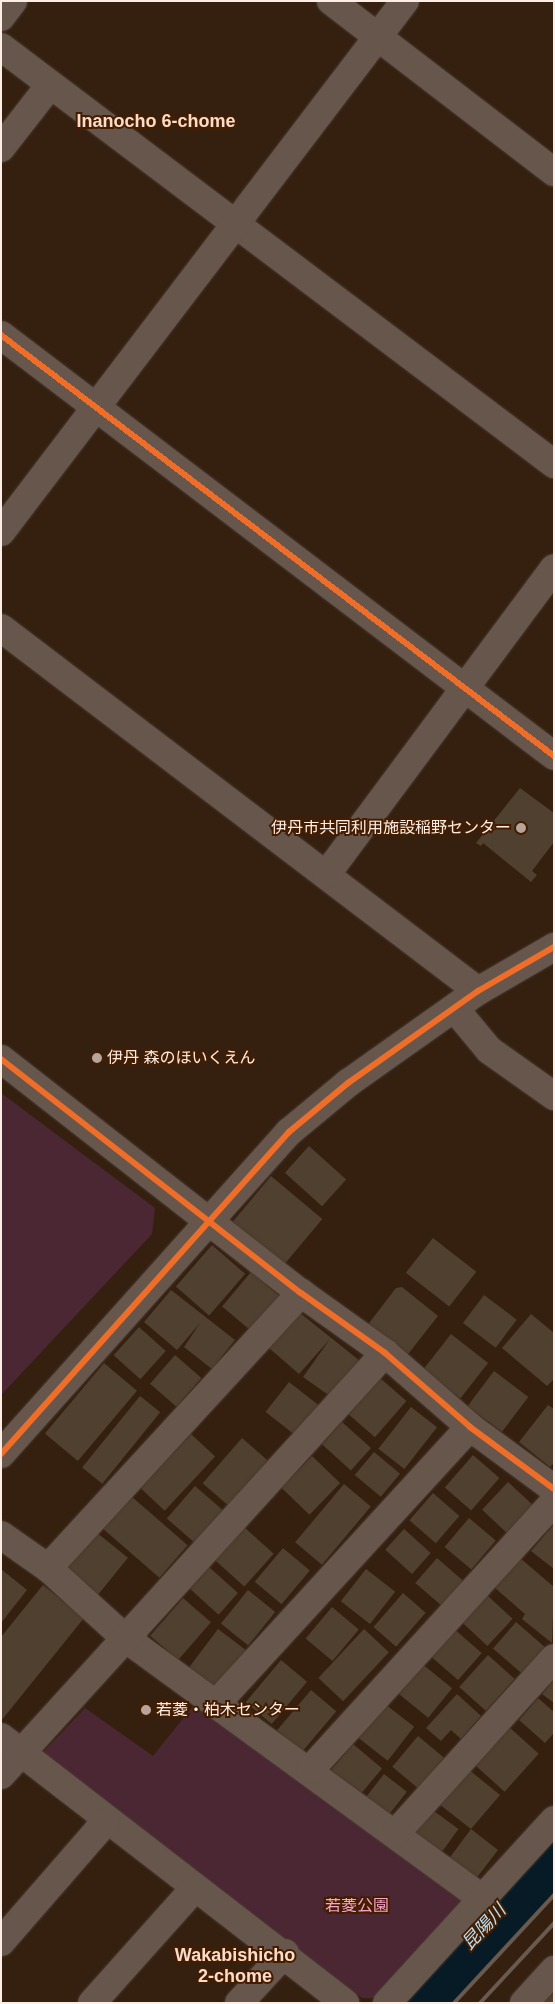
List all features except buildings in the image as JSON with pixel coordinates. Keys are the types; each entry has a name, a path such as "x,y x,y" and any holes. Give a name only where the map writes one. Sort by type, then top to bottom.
{"street":[{"path":"1,16 13,1"},
{"path":"331,1 554,172"},
{"path":"1,532 238,223 405,1"},
{"path":"1,47 238,223 554,464"},
{"path":"1,148 50,85"},
{"path":"1,335 554,756"},
{"path":"326,875 466,690 554,568"},
{"path":"1,628 478,991"},
{"path":"1,1454 212,1221 266,1157 319,1105 478,991 554,947"},
{"path":"455,1009 489,1050 554,1096"},
{"path":"1,1059 212,1221 301,1293 385,1353 470,1428 554,1489"},
{"path":"48,1568 301,1293"},
{"path":"1,1775 11,1745 125,1638 385,1353"},
{"path":"216,1704 470,1428"},
{"path":"310,1770 554,1502"},
{"path":"1,1535 48,1568 125,1638 310,1770 482,1898"},
{"path":"395,1834 554,1658"},
{"path":"11,1745 106,1821 285,1954 345,2003"},
{"path":"387,2003 554,1820"},
{"path":"1,1942 106,1821"},
{"path":"92,2003 196,1888"},
{"path":"239,2003 285,1954"},
{"path":"524,2003 554,1970"}],"green space":[{"path":"1,1093 155,1208 152,1234 1,1395"},
{"name":"若菱公園","path":"198,1700 462,1895 463,1901 375,1998 362,1998 45,1757 44,1751 85,1708 153,1756"}],"waterway":[{"name":"昆陽川","path":"413,2003 554,1850"}],"railway":[{"path":"454,2003 554,1895"},
{"path":"480,2003 554,1923"}],"cycle path":[{"path":"1,335 554,756"},
{"path":"1,1454 289,1132 348,1083 478,991 554,947"},
{"path":"1,1059 301,1293 385,1353 470,1427 554,1489"}],"place":[{"name":"伊丹市共同利用施設稲野センター","path":"521,828"},
{"name":"伊丹 森のほいくえん","path":"97,1058"},
{"name":"若菱・柏木センター","path":"146,1710"}],"district":[{"name":"Inanocho 6-chome","path":"156,121"},
{"name":"Wakabishicho 2-chome","path":"235,1966"}]}
